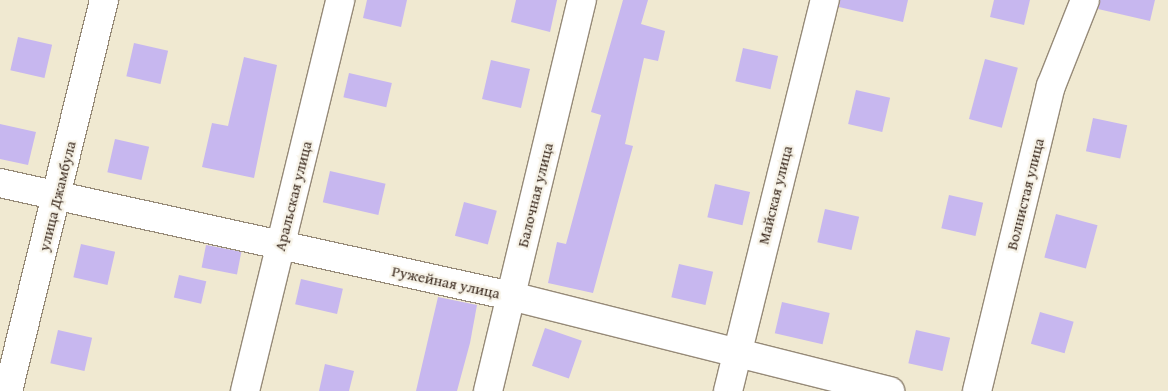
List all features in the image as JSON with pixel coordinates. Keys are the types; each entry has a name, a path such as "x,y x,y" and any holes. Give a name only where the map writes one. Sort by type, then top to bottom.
{"street":[{"name":"улица Джамбула","path":"8,391 104,0"},
{"name":"Аральская улица","path":"246,391 340,0"},
{"name":"Балочная улица","path":"488,391 582,0"},
{"name":"Майская улица","path":"728,391 736,352 825,0"},
{"name":"Волнистая улица","path":"977,391 1051,86 1085,0"},
{"name":"Ружейная улица","path":"0,183 511,296 890,391"}],"building":[{"path":"367,0 407,0 401,27 363,18"},
{"path":"516,0 557,0 550,32 511,22"},
{"path":"623,0 648,0 641,24 665,31 658,61 644,58 625,144 633,146 593,293 548,283 557,242 566,244 601,115 591,112"},
{"path":"840,0 908,0 903,22 839,7"},
{"path":"994,0 1030,0 1024,25 990,17"},
{"path":"1100,0 1155,0 1150,21 1098,9"},
{"path":"18,37 52,45 44,78 10,70"},
{"path":"134,43 168,51 160,84 126,76"},
{"path":"743,48 778,56 770,89 735,81"},
{"path":"244,57 277,65 254,178 202,167 212,123 228,126"},
{"path":"985,59 1018,68 1002,128 969,119"},
{"path":"491,60 530,69 521,108 482,99"},
{"path":"349,73 392,83 386,107 343,97"},
{"path":"856,90 890,98 882,132 848,124"},
{"path":"1093,118 1127,125 1120,159 1086,151"},
{"path":"0,124 36,132 28,165 0,159"},
{"path":"115,139 149,147 141,180 107,172"},
{"path":"330,171 386,184 378,215 323,202"},
{"path":"715,184 750,192 742,225 707,217"},
{"path":"949,195 983,203 975,236 941,228"},
{"path":"464,202 497,211 488,245 455,236"},
{"path":"825,209 859,217 851,250 817,242"},
{"path":"1056,214 1098,225 1086,269 1044,257"},
{"path":"81,244 115,252 107,285 73,277"},
{"path":"206,245 241,252 237,274 202,268"},
{"path":"679,264 713,272 705,305 671,297"},
{"path":"179,275 206,281 201,304 174,297"},
{"path":"301,279 343,289 337,314 295,304"},
{"path":"438,297 477,305 470,343 457,391 416,391"},
{"path":"782,302 830,313 823,344 775,333"},
{"path":"1040,312 1074,322 1065,353 1031,344"},
{"path":"545,328 582,341 569,379 532,366"},
{"path":"58,330 92,338 84,371 50,363"},
{"path":"916,330 950,338 942,371 908,363"},
{"path":"325,364 354,371 349,391 319,391"}]}
